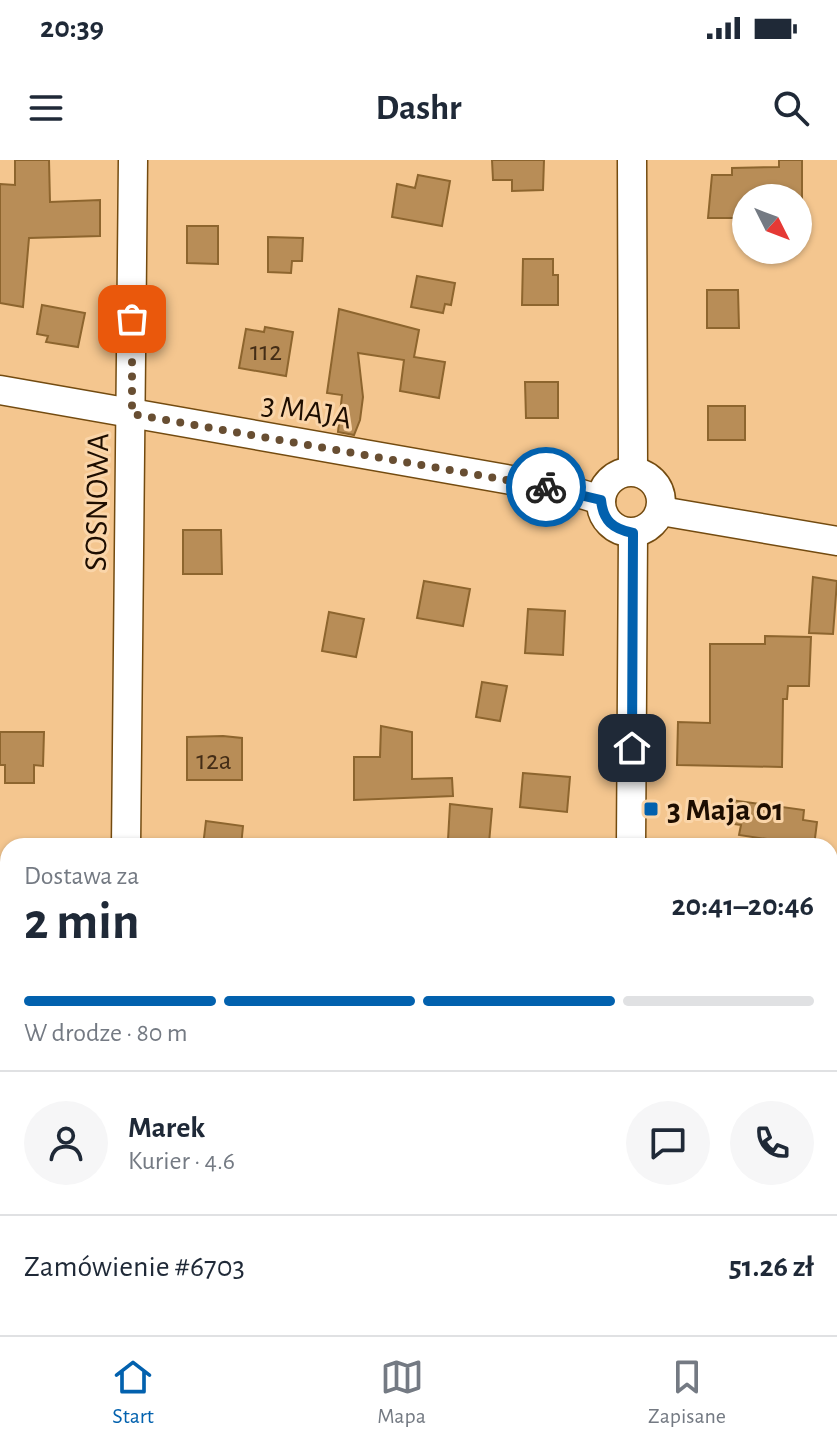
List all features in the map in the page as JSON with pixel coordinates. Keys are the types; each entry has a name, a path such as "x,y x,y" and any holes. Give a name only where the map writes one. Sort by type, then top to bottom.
{"street":[{"name":"SOSNOWA","path":"126,838 133,160"},
{"path":"632,160 633,471"},
{"name":"3 MAJA","path":"0,390 568,490 601,500"},
{"path":"633,471 651,478 657,486 661,511 648,528 633,533 612,525 605,518 601,500 608,482 624,472 633,471"},
{"path":"661,511 837,541"},
{"path":"631,838 633,533"}],"building":[{"path":"15,160 49,160 50,202 100,200 100,236 29,238 23,307 0,303 0,184 15,185"},
{"path":"492,160 544,160 543,190 512,191 512,180 493,180"},
{"path":"779,160 802,160 802,184 732,184 732,218 708,218 712,175 732,175 732,168 779,167"},
{"path":"418,175 450,181 442,226 392,217 397,184 415,188"},
{"path":"187,226 218,226 218,264 187,263"},
{"path":"268,237 303,238 302,261 292,261 291,273 268,272"},
{"path":"523,259 553,259 553,275 558,275 558,305 522,305"},
{"path":"417,276 455,283 451,305 445,304 443,313 411,307"},
{"path":"707,290 738,290 739,328 707,328"},
{"path":"42,305 85,313 78,347 46,342 48,336 37,334"},
{"path":"339,309 419,330 414,357 445,362 439,398 400,391 404,360 358,353 363,397 360,420 354,435 338,432 342,395 327,393"},
{"path":"265,327 293,332 286,376 239,368 246,329 264,332"},
{"path":"525,382 558,382 558,418 526,418"},
{"path":"708,406 745,406 745,440 708,440"},
{"path":"183,530 221,530 222,574 183,574"},
{"path":"813,577 837,581 833,634 809,633"},
{"path":"424,581 470,589 463,626 417,618"},
{"path":"528,609 565,611 563,655 525,653"},
{"path":"329,612 364,619 356,657 322,651"},
{"path":"765,636 811,637 809,686 788,686 787,699 783,699 782,767 677,765 678,722 710,723 710,644 765,644"},
{"path":"482,682 507,686 500,721 476,717"},
{"path":"381,726 412,732 412,779 452,778 453,796 354,800 354,757 380,757"},
{"path":"0,732 44,732 43,766 34,765 34,783 5,783 5,765 0,765"},
{"path":"187,737 242,738 242,780 187,780"},
{"path":"523,773 570,777 567,812 520,807"},
{"path":"730,800 804,810 803,820 817,822 815,838 739,835 741,825 727,823"},
{"path":"450,804 492,809 489,838 448,838"},
{"path":"206,821 243,826 242,838 204,838"}],"way so far":[{"path":"132,319 132,414 546,487"}],"place":[{"name":"3 Maja 01","path":"651,809"}],"route":[{"path":"546,487 601,500 605,518 620,530 633,533 632,748"}]}
